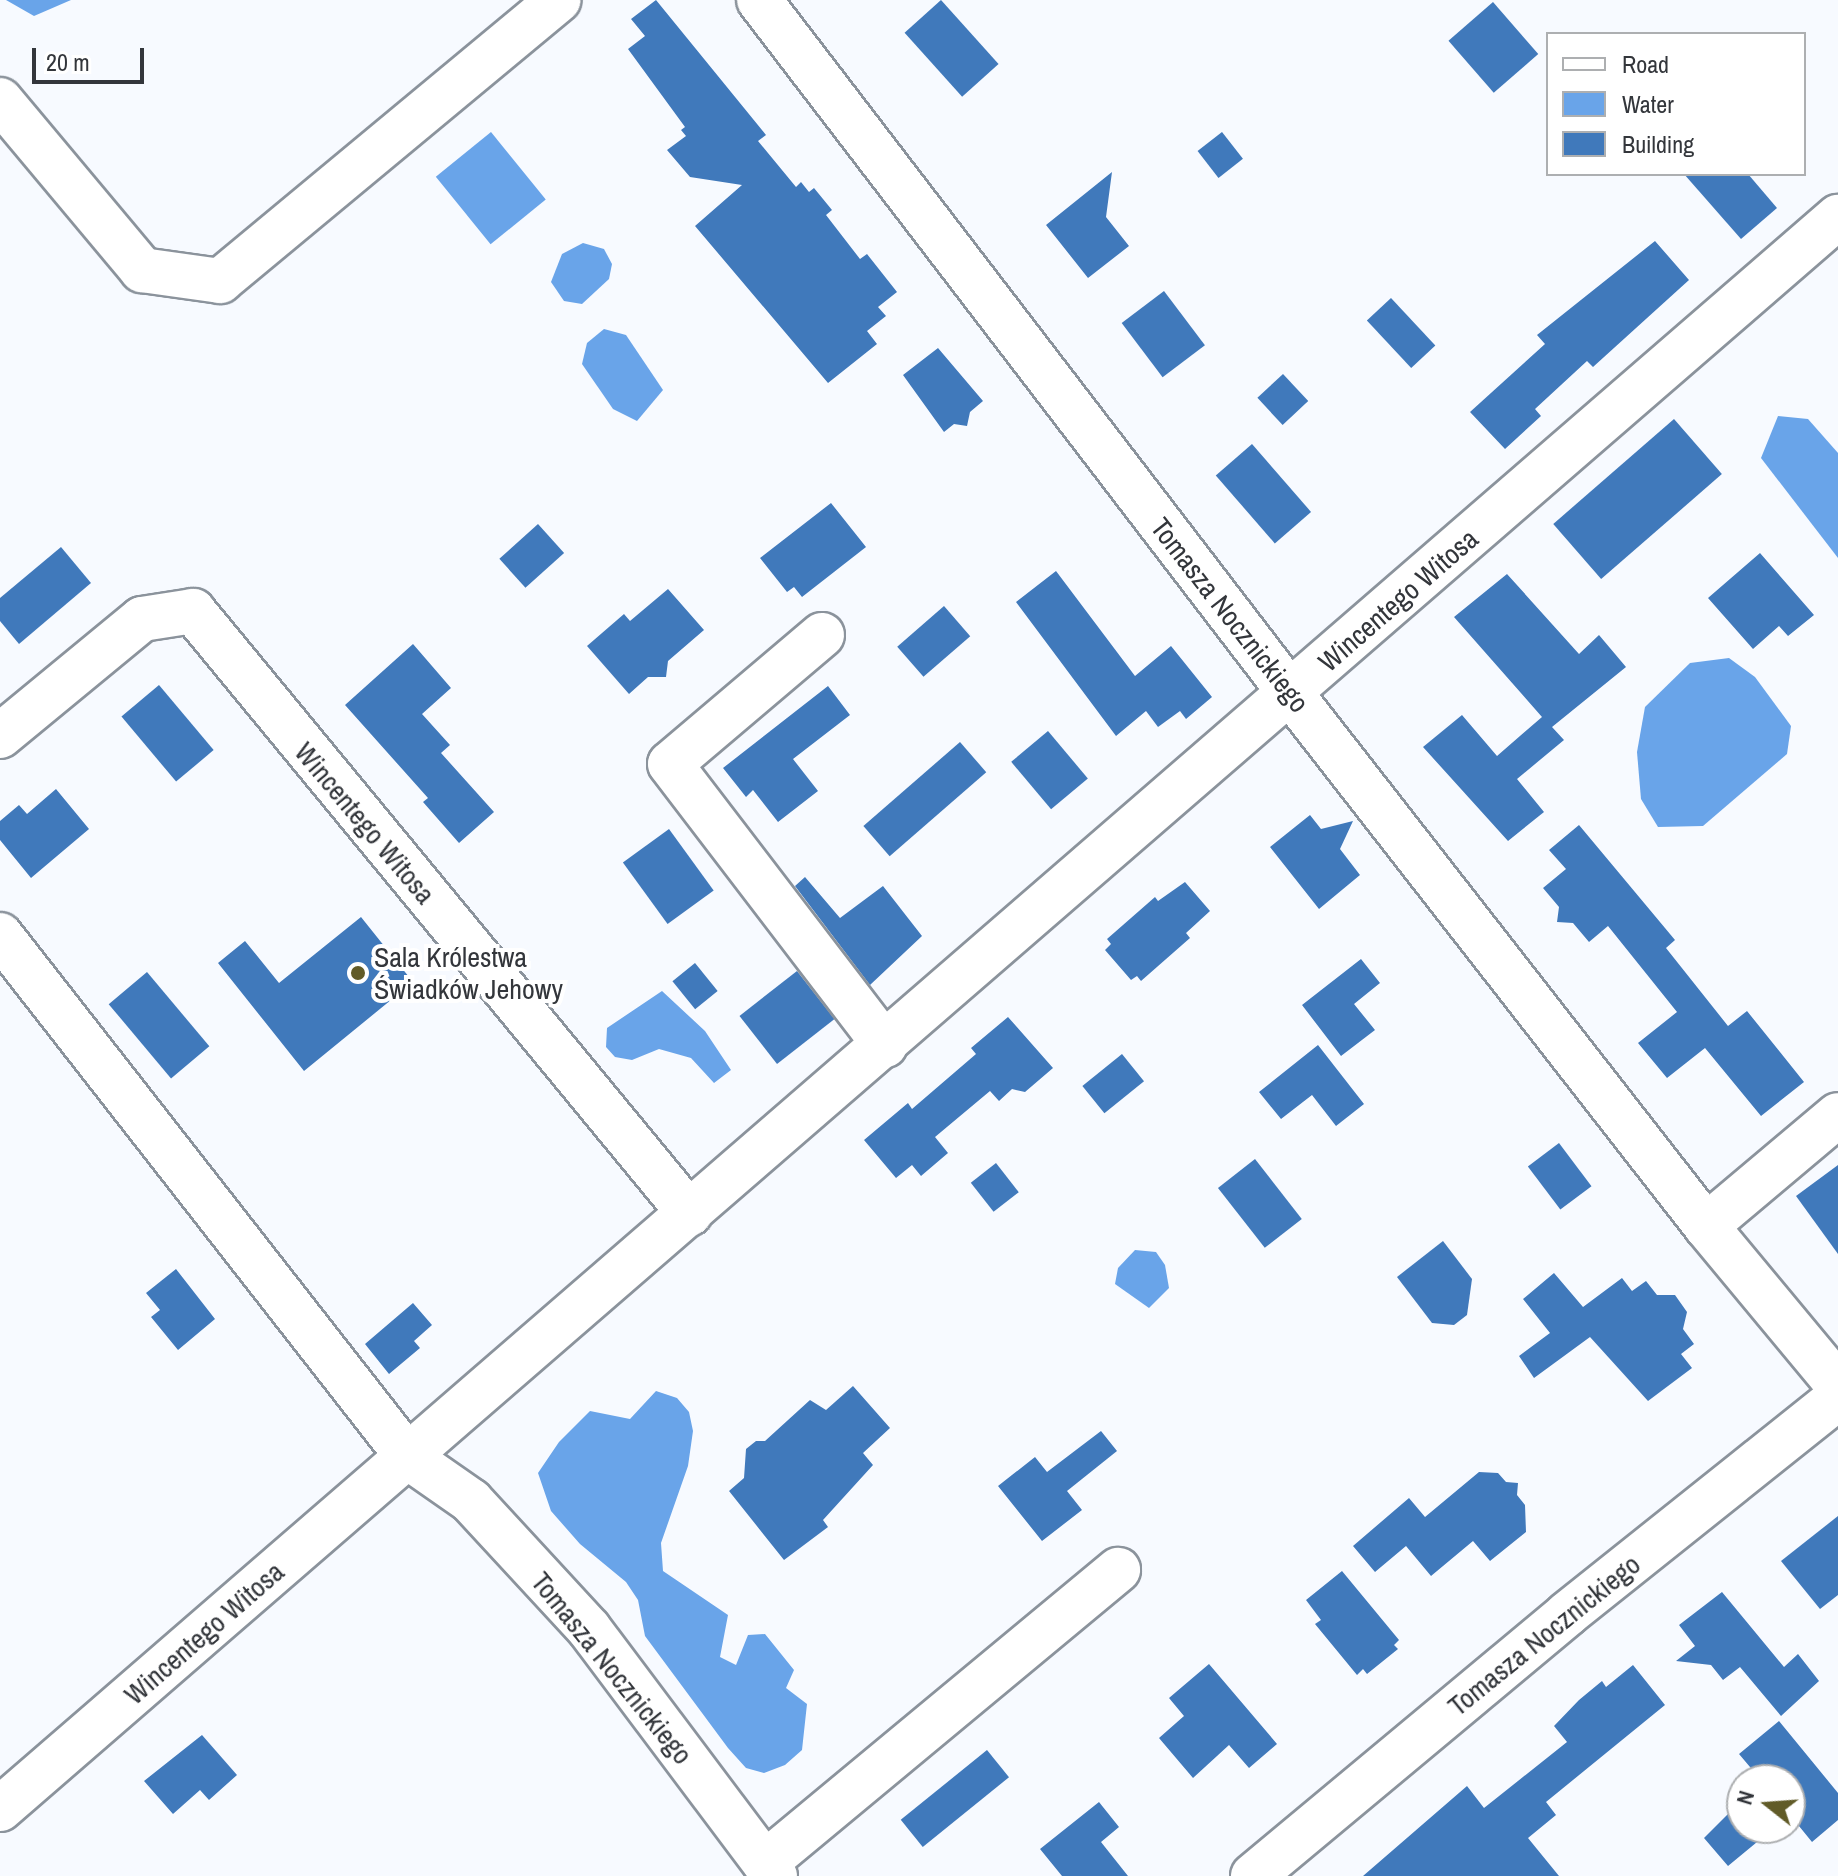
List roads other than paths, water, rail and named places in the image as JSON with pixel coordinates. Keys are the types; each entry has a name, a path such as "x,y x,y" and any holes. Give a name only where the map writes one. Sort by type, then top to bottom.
{"street":[{"path":"0,100 142,270 220,281 558,0"},
{"name":"Tomasza Nocznickiego","path":"759,0 1291,694 1706,1226 1838,1385"},
{"name":"Wincentego Witosa","path":"0,1809 1291,694 1838,217"},
{"name":"Wincentego Witosa","path":"0,736 142,619 193,611 690,1214"},
{"path":"822,635 670,764 885,1045"},
{"path":"0,935 408,1457"},
{"path":"1706,1226 1838,1115"},
{"name":"Tomasza Nocznickiego","path":"1253,1876 1567,1614 1838,1398"},
{"name":"Tomasza Nocznickiego","path":"408,1457 471,1501 589,1629 770,1869 1118,1570"}],"water":[{"path":"6,0 71,0 34,16"},
{"path":"491,132 546,200 491,244 436,177"},
{"path":"583,243 604,249 612,264 609,279 582,304 564,301 551,282 562,254"},
{"path":"604,329 626,335 663,390 637,421 613,409 582,364 587,343"},
{"path":"1778,416 1808,419 1838,453 1838,558 1761,458"},
{"path":"1729,658 1755,677 1791,726 1787,754 1703,826 1658,827 1641,799 1637,752 1645,707 1690,663"},
{"path":"662,991 705,1031 731,1070 714,1083 691,1058 659,1049 632,1060 615,1057 606,1047 607,1028"},
{"path":"1135,1250 1156,1252 1165,1265 1169,1288 1149,1308 1115,1284 1118,1268"},
{"path":"656,1391 677,1398 689,1412 693,1431 688,1466 661,1543 663,1571 728,1615 720,1657 736,1665 748,1635 765,1634 794,1670 786,1688 807,1704 802,1750 785,1765 764,1773 746,1768 728,1748 645,1636 638,1600 626,1582 580,1544 551,1511 538,1473 559,1442 590,1411 630,1419"}],"place":[{"name":"Sala Królestwa Świadków Jehowy","path":"358,973"}]}
